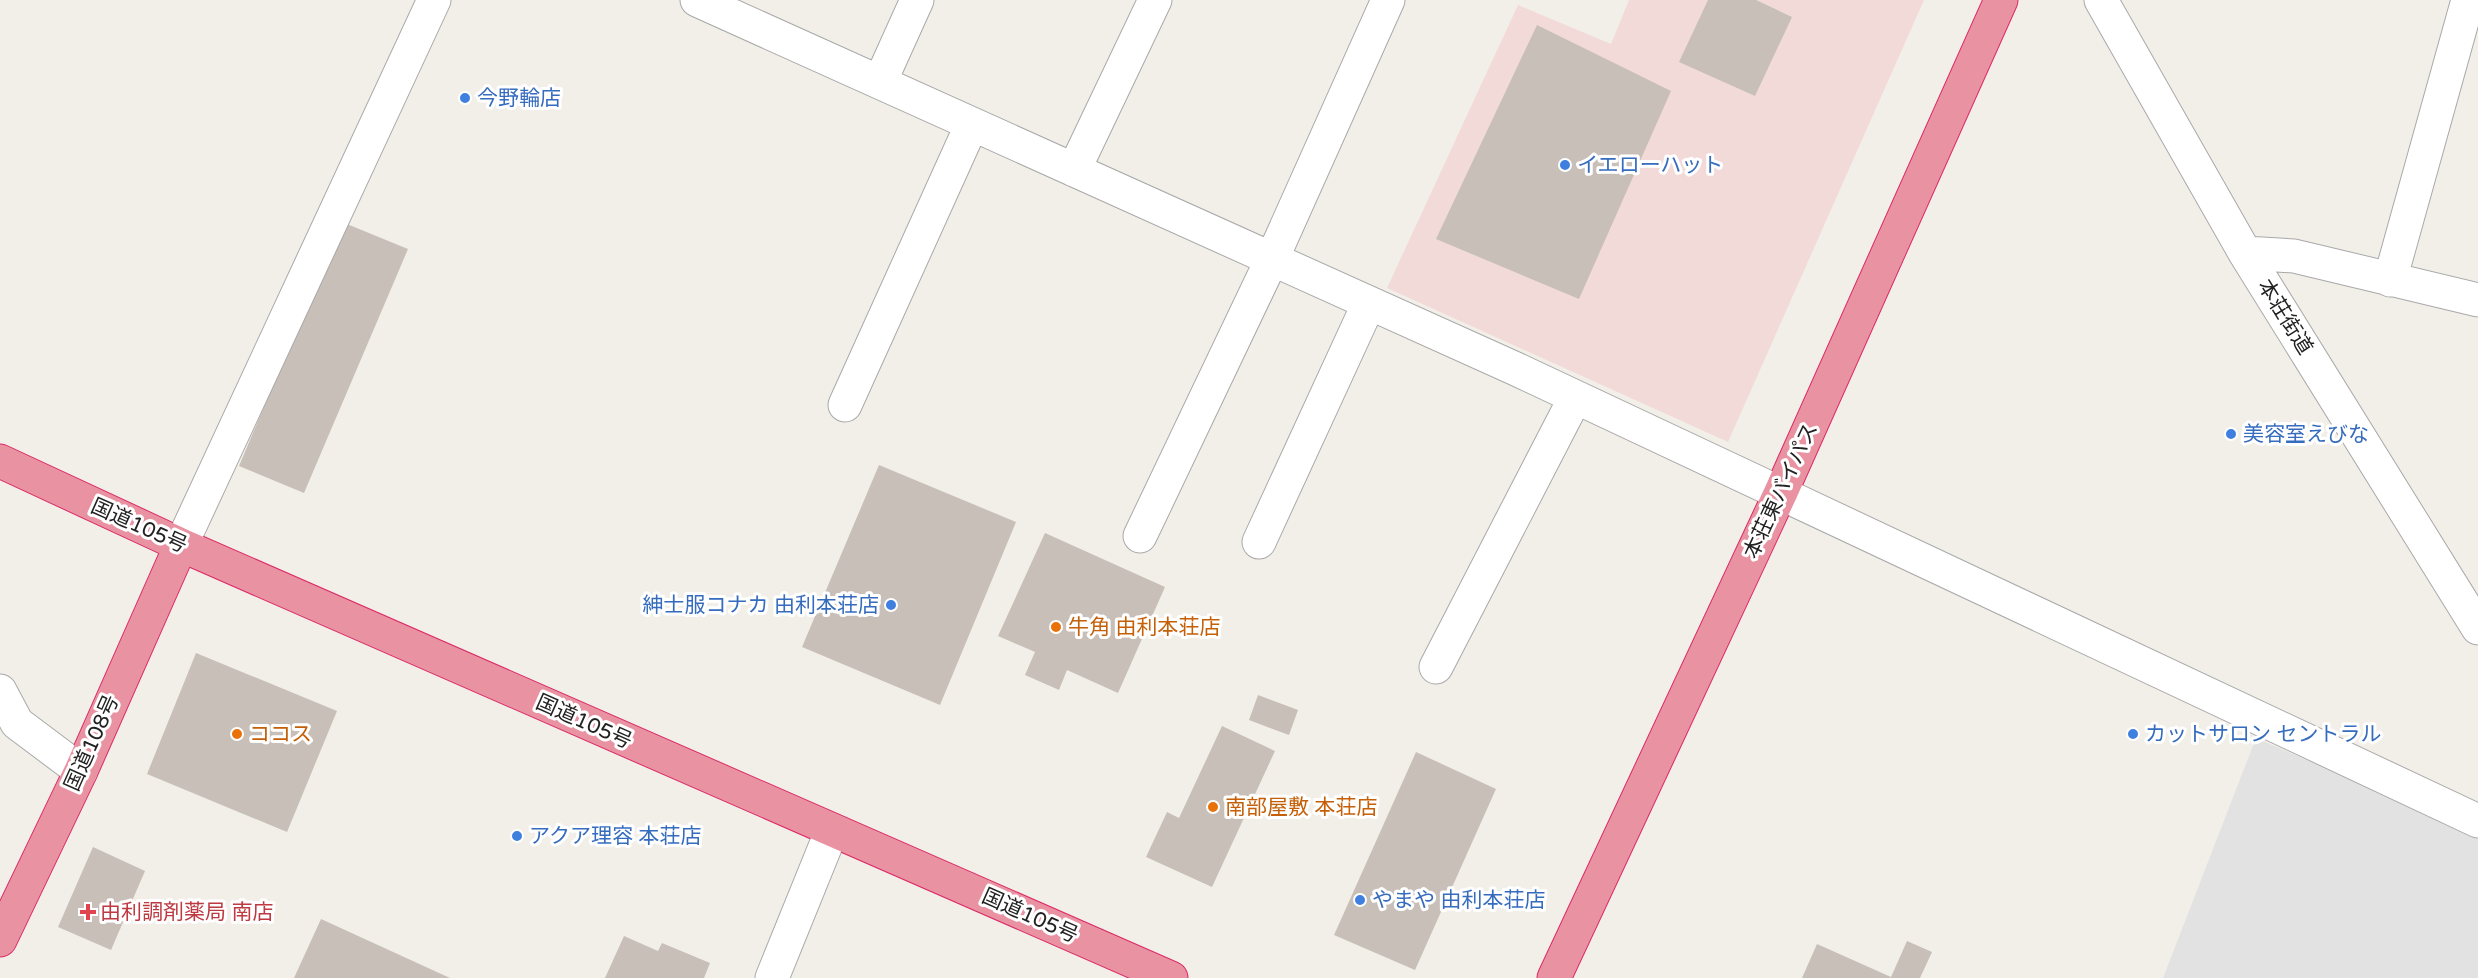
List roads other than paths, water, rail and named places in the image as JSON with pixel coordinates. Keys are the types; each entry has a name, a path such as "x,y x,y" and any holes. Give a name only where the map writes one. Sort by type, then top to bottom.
{"highway":[{"name":"本荘東バイパス","path":"1554,978 1781,492 2001,0"},
{"name":"国道105号","path":"0,461 180,545 1171,978"},
{"name":"国道108号","path":"0,940 81,771 180,545"}],"street":[{"path":"180,545 434,0"},
{"path":"697,0 1369,303 1781,492 2478,820"},
{"path":"880,82 917,0"},
{"path":"1074,170 1155,0"},
{"path":"1140,536 1272,259 1388,0"},
{"name":"本荘街道","path":"2101,0 2245,253 2478,628"},
{"path":"2390,280 2468,0"},
{"path":"845,405 972,124"},
{"path":"2245,253 2294,256 2478,300"},
{"path":"1258,542 1369,303"},
{"path":"1436,667 1575,398"},
{"path":"0,691 17,723 81,771"},
{"path":"772,978 832,830"}],"place":[{"name":"今野輪店","path":"465,98"},
{"name":"イエローハット","path":"1565,165"},
{"name":"美容室えびな","path":"2231,434"},
{"name":"紳士服コナカ 由利本荘店","path":"891,605"},
{"name":"牛角 由利本荘店","path":"1056,627"},
{"name":"ココス","path":"237,734"},
{"name":"カットサロン セントラル","path":"2133,734"},
{"name":"南部屋敷 本荘店","path":"1213,807"},
{"name":"アクア理容 本荘店","path":"517,836"},
{"name":"やまや 由利本荘店","path":"1360,900"},
{"name":"由利調剤薬局 南店","path":"88,912"}]}
